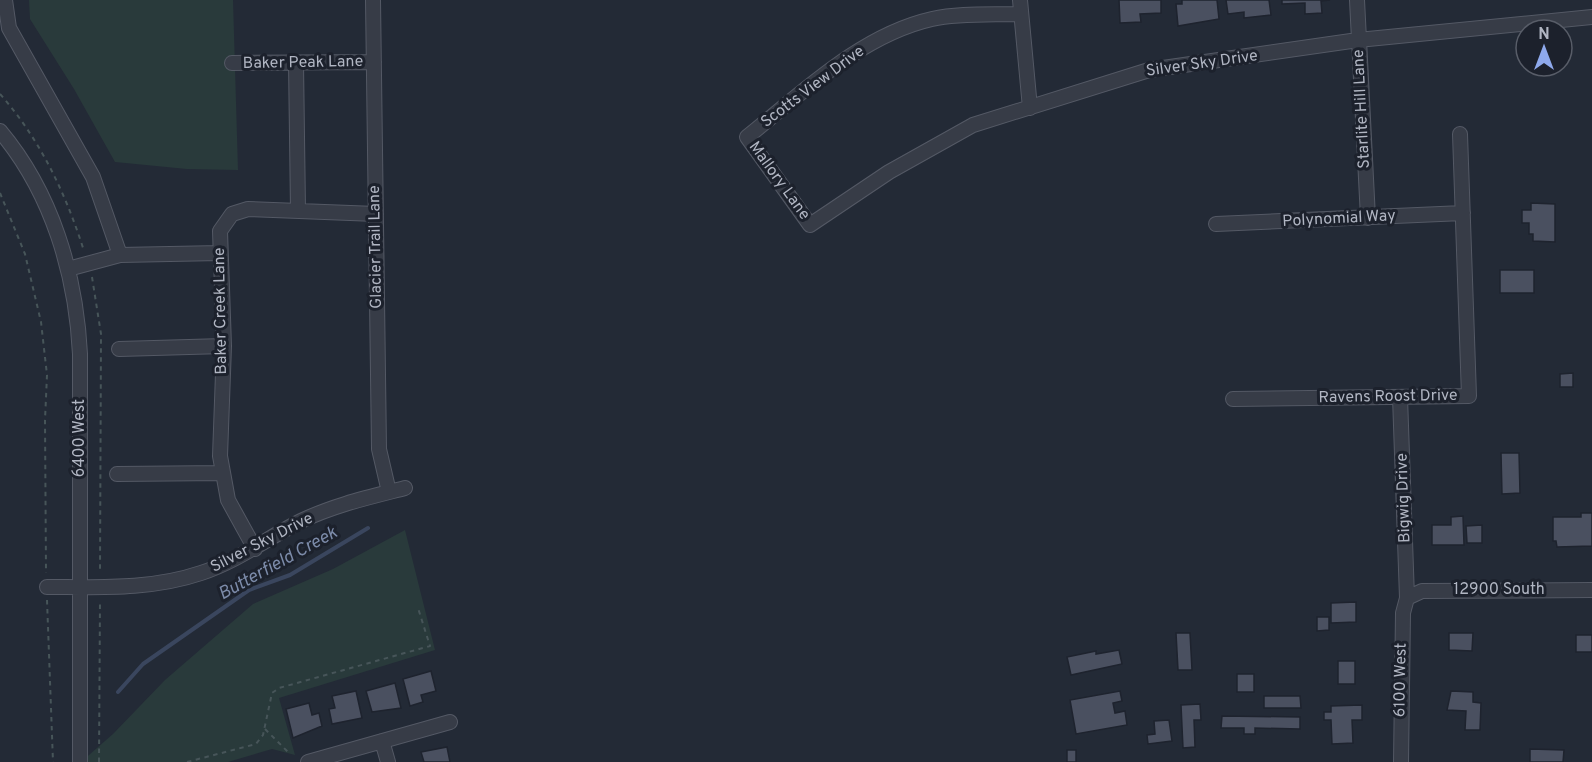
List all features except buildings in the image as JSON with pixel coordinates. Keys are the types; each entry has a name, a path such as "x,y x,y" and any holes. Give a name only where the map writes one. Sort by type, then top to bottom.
{"street":[{"path":"5,0 9,28 93,177 120,255"},
{"name":"Glacier Trail Lane","path":"373,0 379,456 389,492"},
{"path":"1020,0 1030,108"},
{"name":"Starlite Hill Lane","path":"1357,0 1368,218"},
{"name":"Scotts View Drive","path":"747,137 822,77 875,42 900,29 933,19 1020,14"},
{"name":"Silver Sky Drive","path":"810,225 889,172 973,125 1149,70 1358,40 1592,17"},
{"name":"Baker Peak Lane","path":"232,63 374,62"},
{"path":"296,63 298,210"},
{"name":"6400 West","path":"0,131 18,155 41,196 68,269 75,305 80,354 80,762"},
{"path":"1460,134 1463,213"},
{"name":"Mallory Lane","path":"747,137 810,225"},
{"name":"Baker Creek Lane","path":"255,549 228,500 220,456 224,345 220,231 232,214 248,209 376,214"},
{"name":"Polynomial Way","path":"1216,225 1463,213"},
{"name":"Ravens Roost Drive","path":"1233,399 1469,396 1463,213"},
{"path":"68,269 120,255 220,253"},
{"path":"119,349 224,345"},
{"name":"Bigwig Drive","path":"1400,397 1407,598"},
{"path":"117,474 222,473"},
{"name":"Silver Sky Drive","path":"47,587 134,586 177,580 219,567 315,515 405,488"},
{"name":"12900 South","path":"1407,598 1422,591 1592,590"},
{"name":"6100 West","path":"1401,762 1402,613 1407,598"},
{"path":"308,762 450,722"},
{"path":"382,741 388,762"}],"path":[{"path":"0,193 25,254 41,322 47,375 45,432 47,587 53,762"},
{"path":"187,762 249,748 260,741 265,729 272,693 279,688 430,646 418,608"},
{"path":"265,729 290,754"}],"shaded area":[{"path":"29,0 233,0 238,170 187,169 115,162 74,89 30,19"},
{"path":"405,530 435,650 279,698 295,755 272,749 228,762 81,762 113,734 165,680 253,604 333,569"}],"waterway":[{"name":"Butterfield Creek","path":"118,692 143,664 249,590 290,575 368,528"}]}
